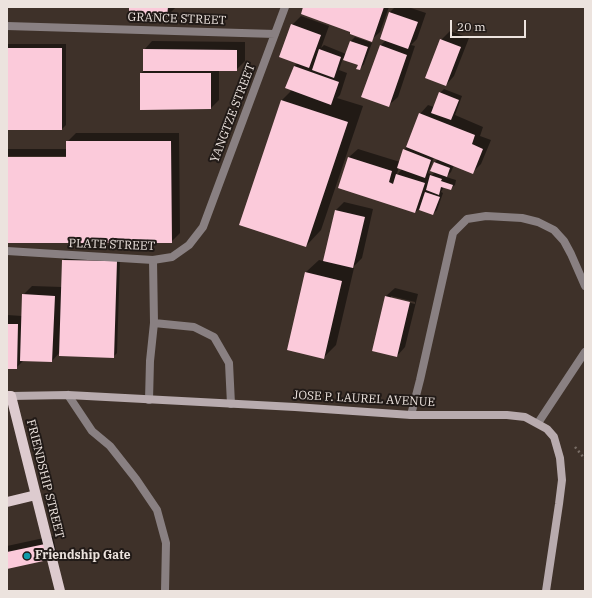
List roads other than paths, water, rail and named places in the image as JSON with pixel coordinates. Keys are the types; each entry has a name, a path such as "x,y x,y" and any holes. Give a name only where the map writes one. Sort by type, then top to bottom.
{"main road":[{"name":"FRIENDSHIP STREET","path":"9,396 60,591"},
{"path":"7,502 36,495"}],"street":[{"name":"YANGTZE STREET","path":"203,226 285,7"},
{"name":"GRANCE STREET","path":"7,26 275,34"},
{"path":"411,415 453,233 467,220 486,216 522,218 538,222 554,230 564,241 585,286"},
{"name":"PLATE STREET","path":"7,251 153,260 172,257 188,245 203,226"},
{"path":"149,400 150,361 154,323 153,260"},
{"path":"154,323 194,327 214,337 229,363 230,404"},
{"path":"538,423 585,352"},
{"path":"68,395 92,431 110,446 136,479 157,510 166,543 165,591"},
{"name":"JOSE P. LAUREL AVENUE","path":"9,396 68,395 295,407 411,415 507,415 525,417 547,429 554,437 560,458 562,480 546,591"}],"place":[{"name":"Friendship Gate","path":"27,556"}]}
